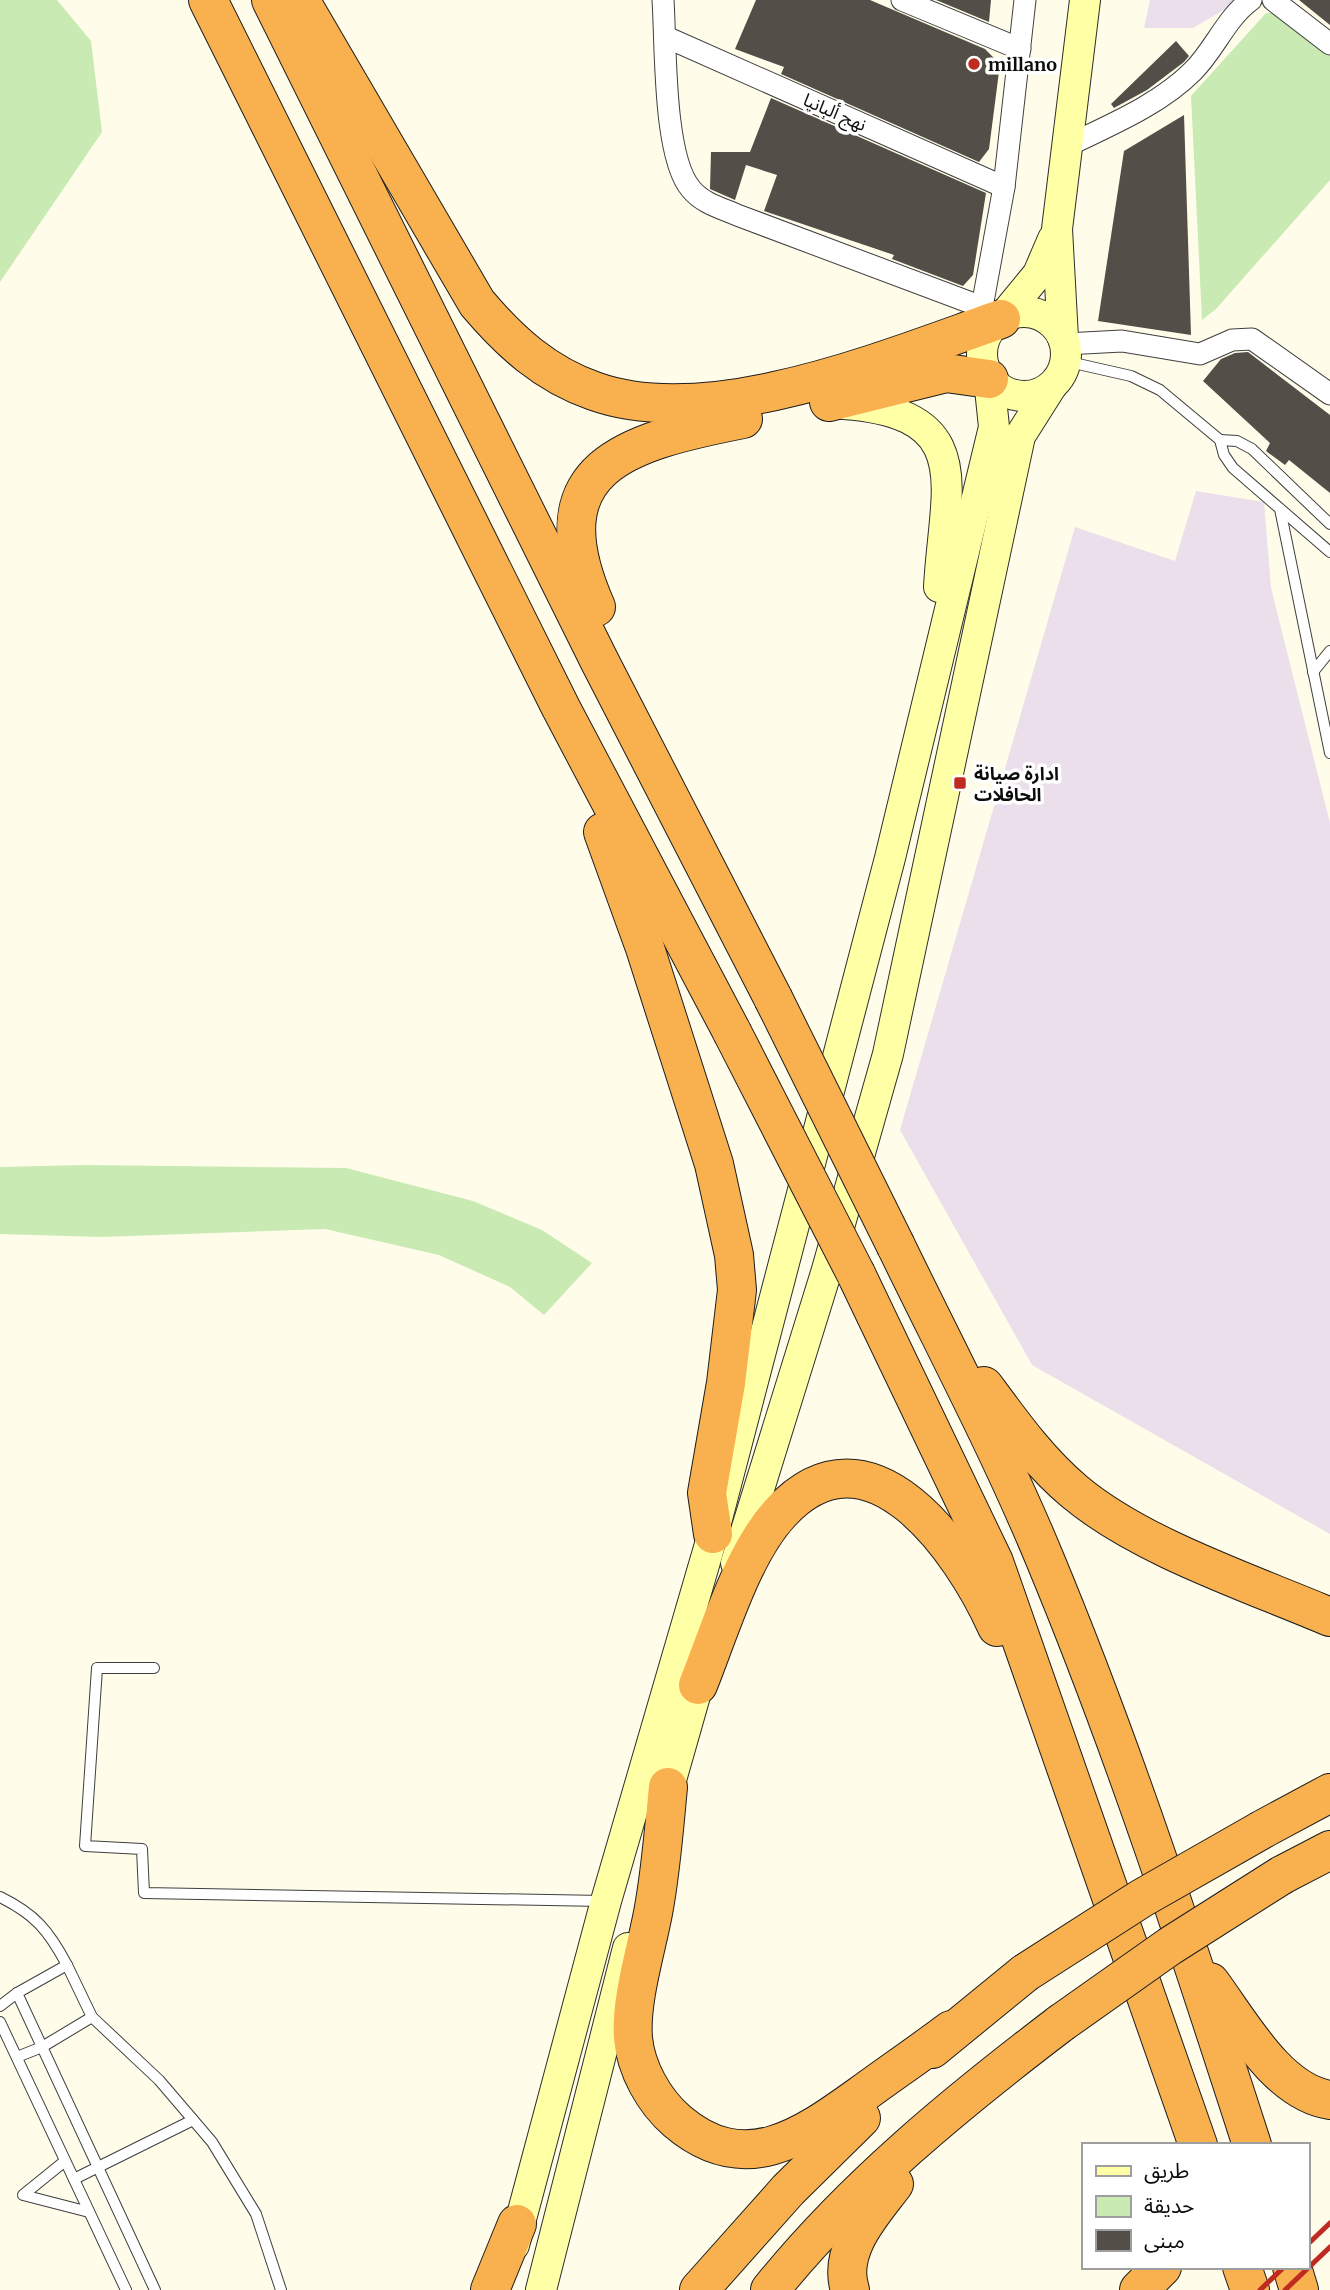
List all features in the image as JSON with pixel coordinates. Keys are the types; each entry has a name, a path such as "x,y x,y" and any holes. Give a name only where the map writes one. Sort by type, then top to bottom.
{"highway":[{"path":"208,0 561,708 856,1274 994,1562 1197,2143"},
{"path":"271,0 653,766 773,998 989,1435 1044,1556 1120,1752 1251,2143"},
{"path":"300,0 477,303 510,342 547,369 595,392 650,403 722,401 897,356 991,313"},
{"path":"653,766 648,728 579,562 577,514 583,491 599,471 619,455 643,443 683,431 827,402 946,373 989,379"},
{"path":"561,708 572,755 645,948 729,1222 737,1290 726,1383 707,1493 712,1534"},
{"path":"927,1310 1037,1455 1095,1508 1141,1535 1330,1617"},
{"path":"698,1685 756,1546 779,1514 802,1490 837,1479 866,1480 896,1492 926,1516 966,1570 990,1610 1044,1727 1065,1759"},
{"path":"668,1787 657,1888 634,2013 633,2039 652,2093 668,2113 688,2130 729,2148 748,2149 777,2145 808,2133 1025,1973 1142,1898 1330,1793"},
{"path":"770,2290 856,2194 965,2096 1061,2023 1170,1946 1282,1875 1330,1850"},
{"path":"1190,1954 1277,2071 1297,2088 1330,2100"},
{"path":"699,2290 788,2190 951,2030"},
{"path":"1168,2059 1182,2143"},
{"path":"850,2290 849,2251 867,2221 965,2096"},
{"path":"490,2290 517,2224"},
{"path":"1139,2290 1160,2269"},
{"path":"1243,2269 1250,2290"},
{"path":"1293,2269 1299,2290"}],"main road":[{"path":"541,2290 668,1787 826,1272 888,1054 1020,436 1058,379 1065,348 1057,229 1085,0"},
{"path":"1051,387 1026,397 999,389 989,379 983,367 984,340 991,313 1038,274 1057,229"},
{"path":"991,313 1037,314 1057,328 1065,348"},
{"path":"507,2290 517,2224 606,1901 712,1534 890,858 994,427 989,379"},
{"path":"827,402 871,406 897,411 911,418 937,443 945,461 949,487 940,569 935,670"}],"street":[{"path":"663,0 671,129 679,167 690,188 702,199 737,215 991,313 1025,0"},
{"path":"902,0 1020,49"},
{"path":"1067,146 1141,109 1174,87 1192,72 1235,13 1251,0"},
{"path":"1273,0 1330,44"},
{"name":"نهج ألبانيا","path":"666,37 1004,187"},
{"path":"1065,348 1122,341 1200,354 1232,340 1252,339 1330,394"}],"lane":[{"path":"1065,348 1146,383 1173,400 1220,440 1224,455 1233,468 1330,552"},
{"path":"1220,440 1237,441 1252,449 1330,524"},
{"path":"1280,509 1330,753"},
{"path":"1313,672 1330,651"},
{"path":"154,1668 97,1668 85,1846 142,1849 144,1893 606,1901"},
{"path":"0,1897 33,1915 55,1942 92,2017 159,2080 212,2142 256,2214 281,2290"},
{"path":"0,2006 17,1993 67,1965"},
{"path":"17,1993 155,2290"},
{"path":"17,2057 42,2047 92,2017"},
{"path":"0,2022 126,2290"},
{"path":"74,2179 193,2120"},
{"path":"65,2161 23,2195 89,2212"}],"shaded area":[{"path":"1150,0 1241,0 1193,28 1144,28"},
{"path":"1196,491 1264,502 1271,588 1330,823 1330,1534 1032,1365 900,1130 1075,527 1175,561"}],"green space":[{"path":"0,0 57,0 91,41 102,132 0,282"},
{"path":"1266,13 1280,13 1330,56 1330,180 1216,309 1202,320 1191,96"},
{"path":"86,1165 346,1168 473,1201 542,1230 592,1263 544,1315 510,1287 439,1255 325,1229 102,1237 0,1234 0,1167"}],"building":[{"path":"756,0 870,0 985,49 1000,64 989,149 979,162 781,74 784,67 735,49"},
{"path":"936,0 991,0 989,22"},
{"path":"1299,0 1330,0 1330,25"},
{"path":"1176,41 1189,56 1184,62 1147,90 1114,108 1111,104"},
{"path":"771,98 986,193 973,275 963,286 892,259 894,255 764,211 777,175 746,165 735,200 710,189 711,152 750,152"},
{"path":"1184,115 1191,335 1098,321 1124,151"},
{"path":"1248,352 1330,415 1330,493 1289,460 1285,465 1266,451 1270,443 1203,381 1221,359 1235,353"}],"railway":[{"path":"1309,2243 1330,2223"},
{"path":"1309,2267 1330,2247"},
{"path":"1260,2290 1282,2269"},
{"path":"1285,2290 1307,2269"}],"place":[{"name":"millano","path":"974,64"},
{"name":"ادارة صيانة الحافلات","path":"960,783"}]}
